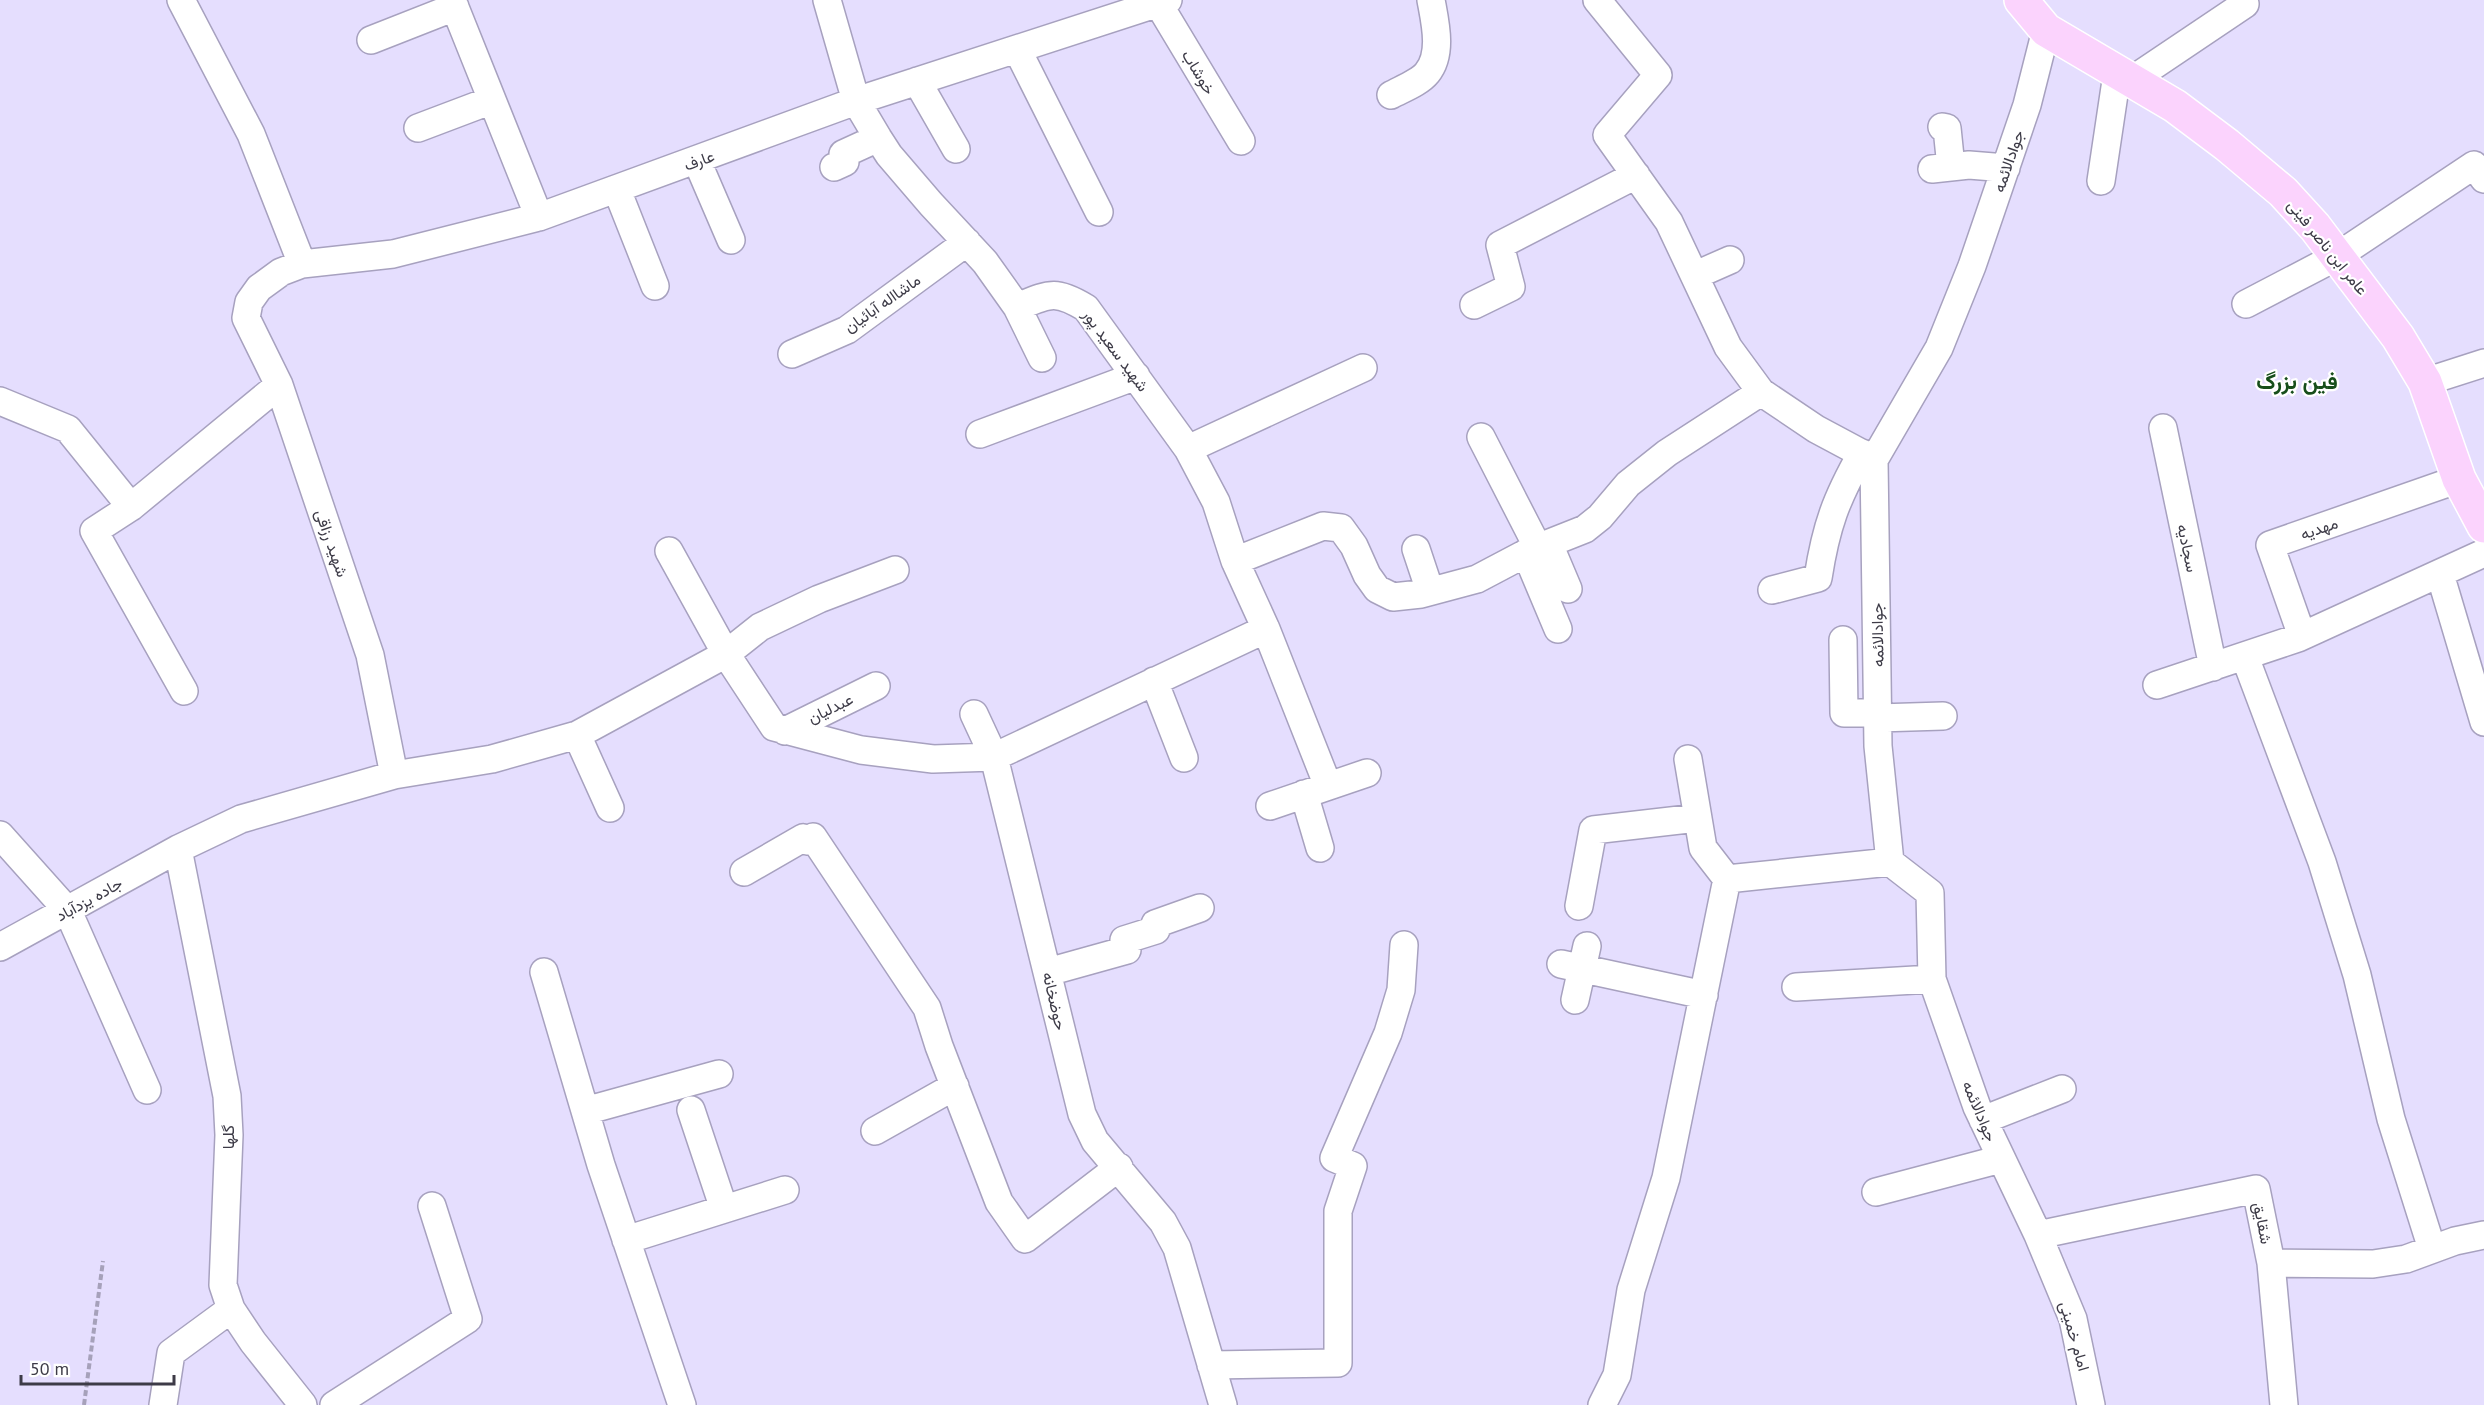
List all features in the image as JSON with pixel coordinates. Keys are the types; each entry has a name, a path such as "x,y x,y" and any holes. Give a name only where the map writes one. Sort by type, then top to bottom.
{"main road":[{"name":"عامر ابن ناصر فینی","path":"2021,0 2046,30 2175,106 2283,192 2315,226 2398,337 2425,382 2459,479 2484,526"}],"street":[{"path":"182,0 251,134 302,264"},
{"path":"827,0 856,101 878,138 889,155 985,262 1017,307 1042,358"},
{"path":"1391,95 1427,74 1435,57 1436,27 1431,0"},
{"path":"1598,0 1658,75 1607,135 1669,222 1728,347 1761,392 1816,429 1868,457 1842,490 1825,532 1818,578 1772,590"},
{"name":"عارف","path":"246,318 249,302 259,288 281,272 302,264 393,254 538,217 697,161 856,101 1163,2"},
{"name":"خوشاب","path":"1163,2 1241,141"},
{"path":"371,40 453,3 538,217"},
{"path":"2101,181 2124,77 2245,4"},
{"name":"جوادالائمه","path":"2038,1235 1983,1120 1960,1062 1932,979 1930,893 1890,862 1878,746 1868,457 1939,348 1972,267 2006,168 2027,105 2046,30"},
{"path":"1017,49 1099,212"},
{"path":"917,81 956,149"},
{"path":"418,128 492,100"},
{"path":"1942,127 1947,128 1942,168 1969,165 2006,168"},
{"path":"834,167 845,162 843,154 878,138"},
{"path":"697,161 731,240"},
{"path":"2246,304 2336,257 2474,165 2484,179"},
{"path":"1474,305 1511,287 1500,245 1635,175"},
{"path":"617,190 655,286"},
{"name":"ماشااله آبائیان","path":"792,354 847,330 967,242"},
{"path":"1696,275 1730,260"},
{"name":"شهید سعید پور","path":"1017,307 1046,296 1065,295 1086,308 1188,449 1216,502 1235,561 1266,629 1316,790 1320,848"},
{"name":"شهید رزاقی","path":"246,318 279,385 370,656 394,775"},
{"path":"2425,382 2484,363"},
{"path":"1188,449 1363,368"},
{"path":"980,434 1136,376"},
{"path":"184,691 94,531 131,507 279,385"},
{"path":"1235,561 1323,526 1341,528 1354,546 1367,575 1377,589 1393,597 1430,591 1477,579 1538,548 1585,529 1600,517 1628,484 1667,453 1761,392"},
{"path":"0,401 68,429 131,507"},
{"name":"سجادیه","path":"2163,428 2213,667"},
{"path":"1481,437 1538,548 1568,589"},
{"name":"مهدیه","path":"2302,636 2270,545 2459,479"},
{"path":"1538,548 1558,629"},
{"path":"1416,549 1430,591"},
{"path":"669,551 726,654 774,727 861,750 933,759 994,757 1266,629"},
{"path":"2157,685 2302,636 2484,553"},
{"name":"جاده یزدآباد","path":"0,947 178,849 241,819 394,775 492,759 577,735 726,654 760,627 819,599 895,570"},
{"path":"2440,574 2484,722"},
{"path":"1842,640 1844,713 1943,716"},
{"path":"2245,657 2322,862 2357,975 2391,1119 2432,1249"},
{"path":"1154,681 1184,758"},
{"name":"عبدلیان","path":"785,731 876,686"},
{"name":"حوضخانه","path":"974,714 994,757 1082,1114 1095,1141 1163,1222 1177,1248 1223,1405"},
{"path":"577,735 610,808"},
{"path":"1602,1405 1617,1375 1631,1290 1666,1178 1727,879 1703,848 1688,759"},
{"path":"1270,806 1367,773"},
{"path":"1580,906 1593,830 1697,818"},
{"path":"0,835 68,911 147,1090"},
{"path":"744,872 803,838 807,841 813,837 927,1008 999,1202 1025,1239 1119,1167"},
{"name":"گلها","path":"178,849 227,1096 229,1136 223,1285 231,1309 253,1342 303,1405"},
{"path":"1727,879 1890,862"},
{"path":"1048,972 1127,950 1124,940 1156,930 1155,924 1200,908"},
{"path":"1211,1365 1338,1363 1338,1211 1353,1166 1334,1158 1388,1033 1401,990 1404,945"},
{"path":"1575,1000 1577,960 1704,995"},
{"path":"544,972 626,1240 682,1405"},
{"path":"1796,987 1932,979"},
{"path":"585,1111 719,1074"},
{"path":"875,1131 955,1086"},
{"path":"1983,1120 2062,1089"},
{"path":"691,1110 724,1209"},
{"path":"1876,1192 2001,1159"},
{"name":"شقایق","path":"2038,1235 2256,1189 2271,1263 2373,1264 2406,1259 2455,1241 2484,1236"},
{"path":"626,1240 785,1190"},
{"path":"334,1405 468,1319 432,1206"},
{"name":"امام خمینی","path":"2038,1235 2073,1319 2091,1405"},
{"path":"2271,1263 2284,1405"},
{"path":"163,1405 171,1353 231,1309"}],"path":[{"path":"84,1405 103,1261"}],"district":[{"name":"فین بزرگ","path":"2297,381"}]}
